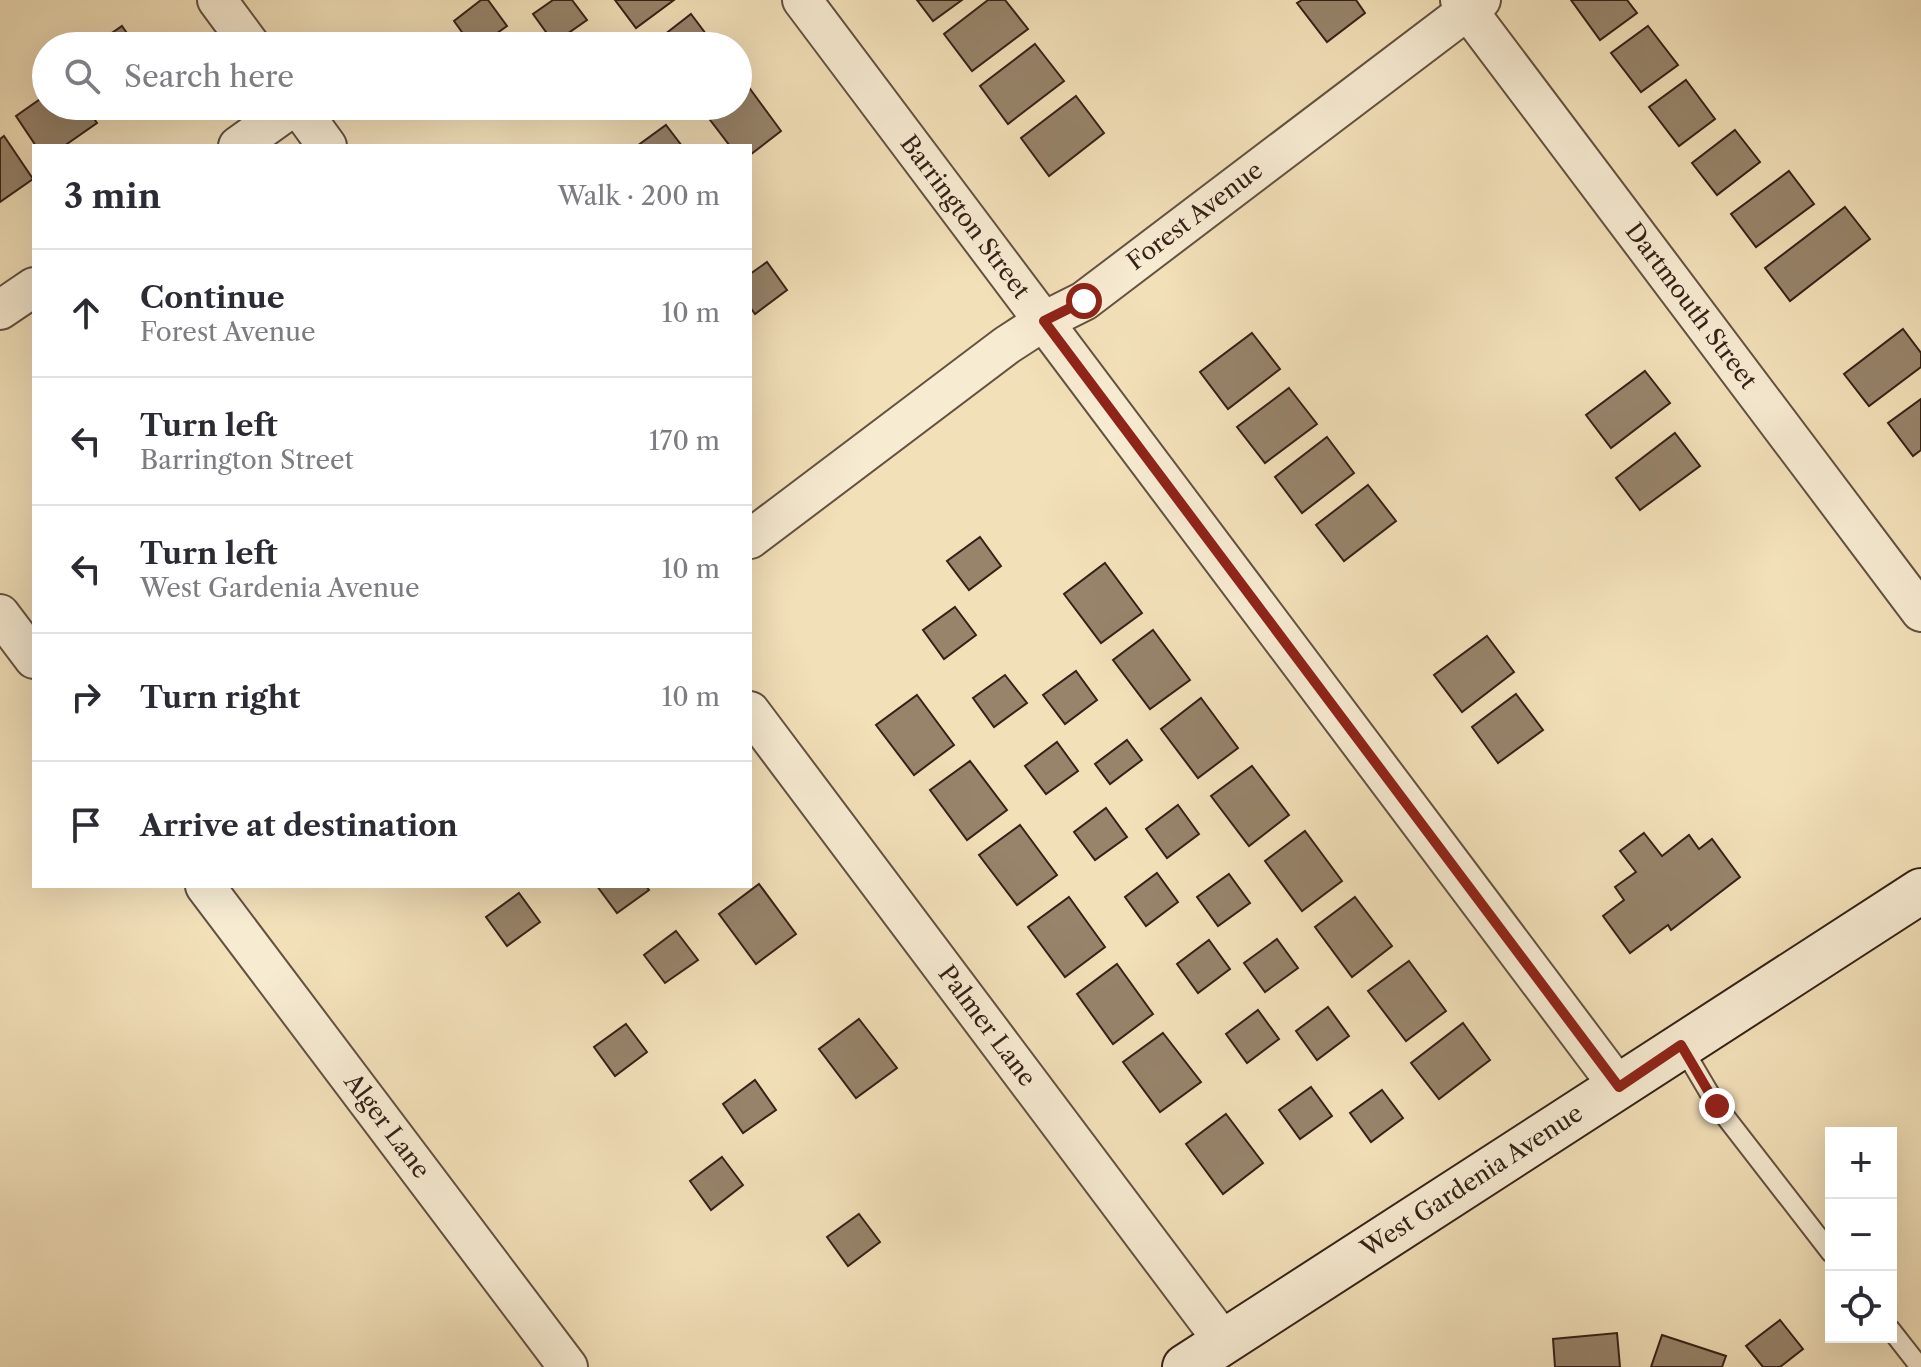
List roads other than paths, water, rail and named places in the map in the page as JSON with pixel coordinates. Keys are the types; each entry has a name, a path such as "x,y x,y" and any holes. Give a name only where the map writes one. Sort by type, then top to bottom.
{"street":[{"path":"217,0 241,32"},
{"name":"Barrington Street","path":"802,0 1619,1087"},
{"name":"Forest Avenue","path":"752,537 1007,345 1044,321 1084,301 1470,3"},
{"name":"Dartmouth Street","path":"1470,3 1921,612"},
{"path":"241,144 276,120"},
{"path":"307,120 325,144"},
{"path":"0,310 32,288"},
{"path":"0,614 32,656"},
{"name":"Palmer Lane","path":"752,714 1224,1342"},
{"name":"Alger Lane","path":"207,888 568,1367"},
{"name":"West Gardenia Avenue","path":"1185,1367 1921,891"}],"lane":[{"path":"1681,1045 1717,1106 1825,1245"},
{"path":"1897,1338 1920,1367"}]}
